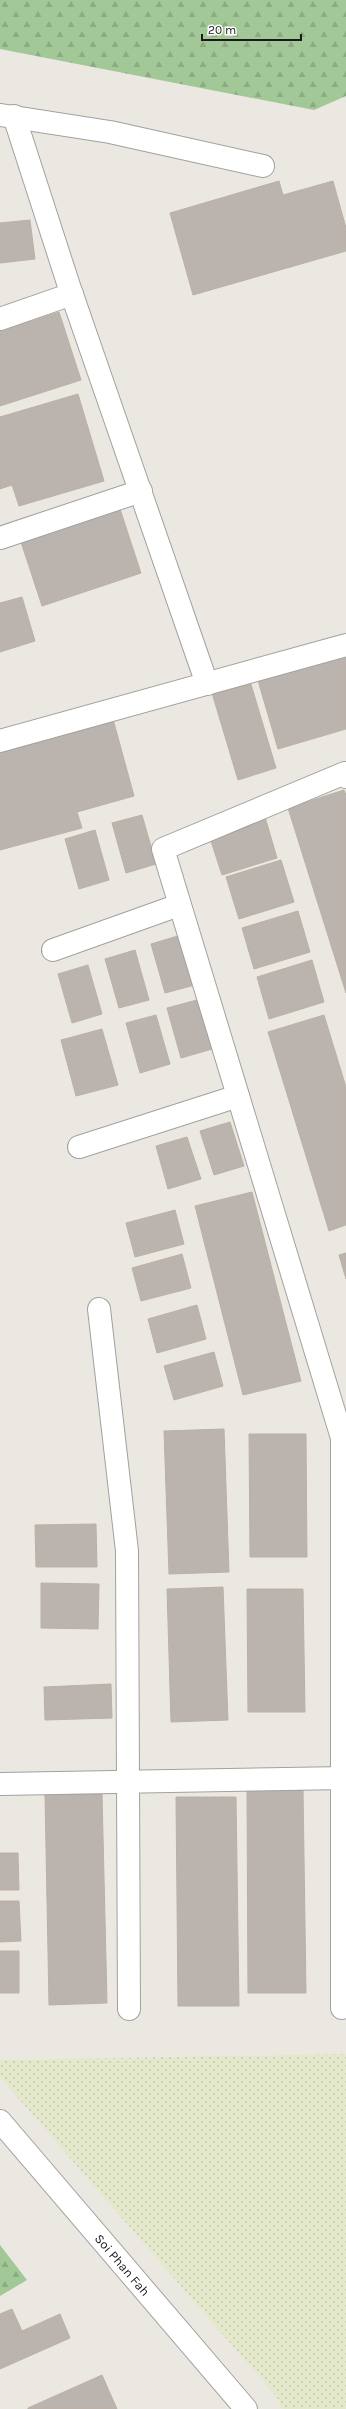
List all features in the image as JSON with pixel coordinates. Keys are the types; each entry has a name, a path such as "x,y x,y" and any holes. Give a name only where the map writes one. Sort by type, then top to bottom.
{"street":[{"path":"207,684 72,294 7,116 110,132 263,166"},
{"path":"0,319 72,294"},
{"path":"0,538 141,491"},
{"path":"0,741 346,646"},
{"path":"342,2008 344,1778 342,1438 163,849 345,773 346,777"},
{"path":"53,950 179,905"},
{"path":"78,1147 238,1096"},
{"path":"99,1309 126,1551 129,2009"},
{"path":"0,1784 344,1778"},
{"name":"Soi Phan Fah","path":"0,2121 246,2409"}],"green space":[{"path":"0,0 346,0 346,96 314,110 0,49"},
{"path":"346,2054 346,2409 282,2409 276,2396 0,2077 0,2060"},
{"path":"0,2245 27,2280 0,2296"}],"building":[{"path":"279,181 283,195 333,181 346,228 346,251 193,295 170,213"},
{"path":"30,220 35,259 0,263 0,223"},
{"path":"59,312 81,380 0,406 0,331"},
{"path":"78,394 104,481 19,506 12,485 0,489 0,417"},
{"path":"119,506 141,573 42,606 20,539"},
{"path":"22,597 35,641 0,652 0,603"},
{"path":"346,651 346,729 278,749 257,677"},
{"path":"250,681 276,768 238,780 212,693"},
{"path":"113,719 134,796 77,812 82,828 0,850 0,750"},
{"path":"344,790 346,795 346,993 288,808"},
{"path":"142,815 156,864 126,873 112,823"},
{"path":"265,817 277,858 222,875 209,835"},
{"path":"95,830 109,880 79,889 65,839"},
{"path":"281,860 294,902 239,919 226,877"},
{"path":"298,911 310,952 254,969 242,928"},
{"path":"181,935 195,985 165,993 151,944"},
{"path":"135,950 149,1000 119,1008 105,959"},
{"path":"312,960 324,1002 269,1019 257,977"},
{"path":"88,965 102,1014 72,1023 58,974"},
{"path":"197,1000 212,1049 181,1058 167,1008"},
{"path":"156,1015 170,1064 140,1073 126,1023"},
{"path":"324,1015 346,1087 346,1225 329,1231 268,1032"},
{"path":"102,1029 118,1085 76,1096 61,1040"},
{"path":"230,1122 244,1166 214,1175 200,1131"},
{"path":"187,1137 201,1179 168,1189 156,1146"},
{"path":"252,1192 301,1381 243,1395 195,1206"},
{"path":"175,1210 184,1244 135,1257 126,1223"},
{"path":"346,1253 346,1279 339,1255"},
{"path":"182,1254 191,1288 141,1301 132,1268"},
{"path":"197,1305 206,1339 157,1353 148,1319"},
{"path":"214,1352 223,1386 174,1400 164,1366"},
{"path":"224,1429 229,1572 169,1574 164,1431"},
{"path":"249,1434 306,1434 307,1557 250,1557"},
{"path":"96,1524 97,1567 36,1567 35,1525"},
{"path":"41,1583 99,1584 98,1629 41,1628"},
{"path":"223,1587 228,1720 171,1722 167,1589"},
{"path":"247,1589 303,1589 305,1712 248,1712"},
{"path":"111,1684 112,1718 45,1720 44,1687"},
{"path":"247,1789 303,1789 306,1993 248,1993"},
{"path":"102,1794 107,2003 49,2005 45,1795"},
{"path":"176,1797 236,1797 239,2006 178,2006"},
{"path":"0,1853 18,1853 19,1890 0,1890"},
{"path":"0,1901 19,1901 21,1941 0,1942"},
{"path":"0,1951 19,1951 19,1993 0,1993"},
{"path":"12,2309 22,2331 60,2314 70,2338 0,2369 0,2314"},
{"path":"102,2375 117,2409 28,2409 28,2408"}]}
